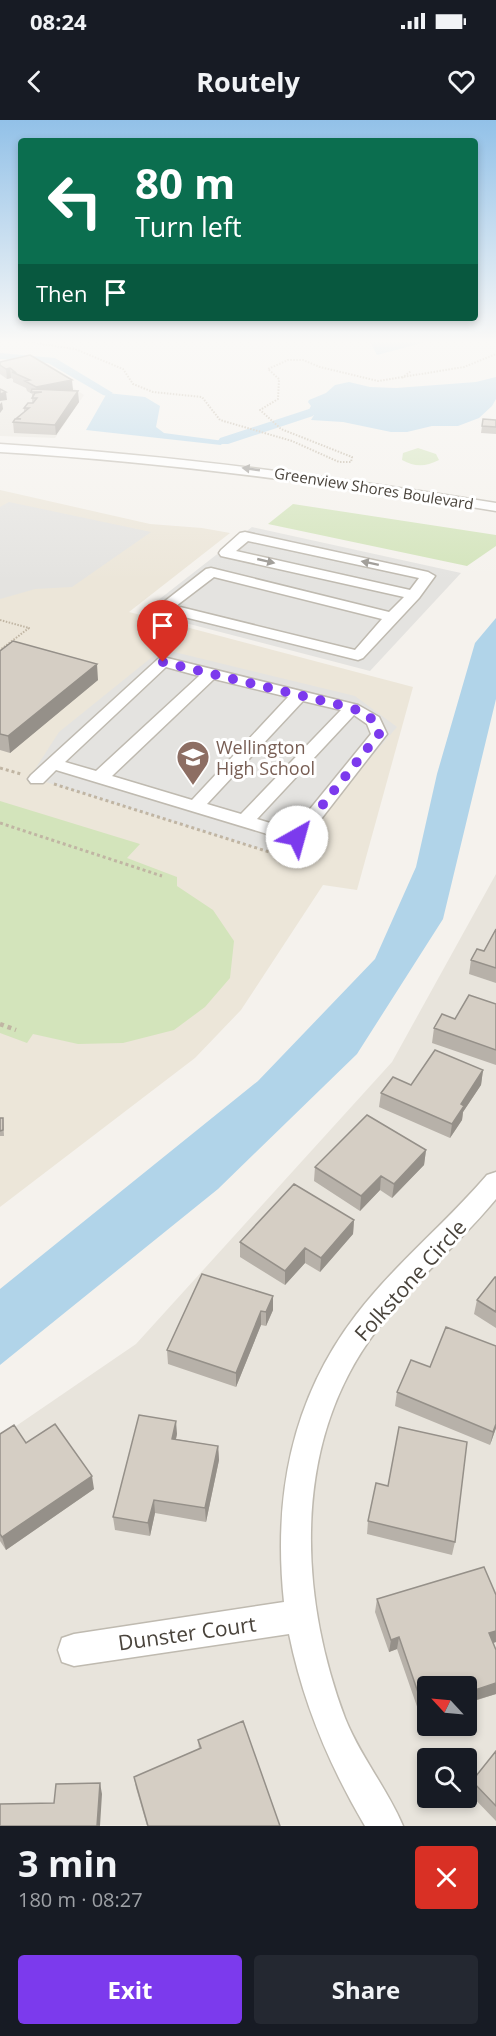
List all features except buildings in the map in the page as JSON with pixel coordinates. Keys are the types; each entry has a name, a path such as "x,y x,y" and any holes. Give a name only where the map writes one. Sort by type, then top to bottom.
{"street":[{"name":"Greenview Shores Boulevard","path":"0,448 79,452 224,466 496,507"},
{"name":"Greenview Shores Boulevard","path":"0,459 219,478 496,518"},
{"path":"392,617 211,572 165,608 358,655 414,595 428,576 245,536 226,552 414,595"},
{"path":"37,779 163,662 352,708 368,714 377,724 379,734 297,837 54,764"},
{"path":"99,778 210,674"},
{"path":"195,807 299,695"},
{"path":"244,822 352,708"},
{"name":"Folkstone Circle","path":"385,1826 359,1784 329,1719 308,1655 300,1616 294,1557 296,1501 305,1449 320,1402 341,1360 366,1323 496,1182"},
{"name":"Dunster Court","path":"74,1650 300,1616"}],"path":[{"path":"225,422 317,450 339,462 351,462 352,457 281,429 272,422"},
{"path":"0,620 29,628 0,650"},
{"path":"0,768 285,857"},
{"path":"0,823 162,876"},
{"path":"0,1024 16,1030"}],"shaded area":[{"path":"0,422 66,422 55,438 0,436"},
{"name":"Wellington High School","path":"0,490 150,524 202,528 230,533 129,612 413,687 357,890 323,885 241,1010 195,1058 0,1207"},
{"path":"9,502 151,532 72,587 35,589 0,599 0,507"},
{"path":"252,527 461,573 370,671 143,612"},
{"path":"162,649 355,696 397,727 285,857 30,777 59,732"},
{"path":"496,874 496,1826 0,1826 0,1437 136,1344 392,1062"}],"green space":[{"path":"418,448 436,454 439,460 420,465 402,460 403,453"},
{"path":"293,504 496,535 496,546 467,566 268,524"},
{"path":"0,801 140,844 127,858 177,877 177,886 213,910 234,941 230,978 205,1007 174,1030 123,1043 78,1044 33,1034 27,1043 0,1033"}],"water":[{"path":"91,422 157,422 156,427 164,433 224,441 221,445 86,430"},
{"path":"337,422 470,422 458,426 432,426 407,432 391,432"},
{"path":"496,618 496,699 443,919 357,1054 218,1189 0,1365 0,1289 258,1081 375,959 416,867 437,774 475,643"}],"waterway":[{"path":"224,441 283,422"}],"place":[{"name":"Wellington High School","path":"193,786"}],"route":[{"path":"163,662 352,708 368,714 377,724 379,734 297,837"}]}
